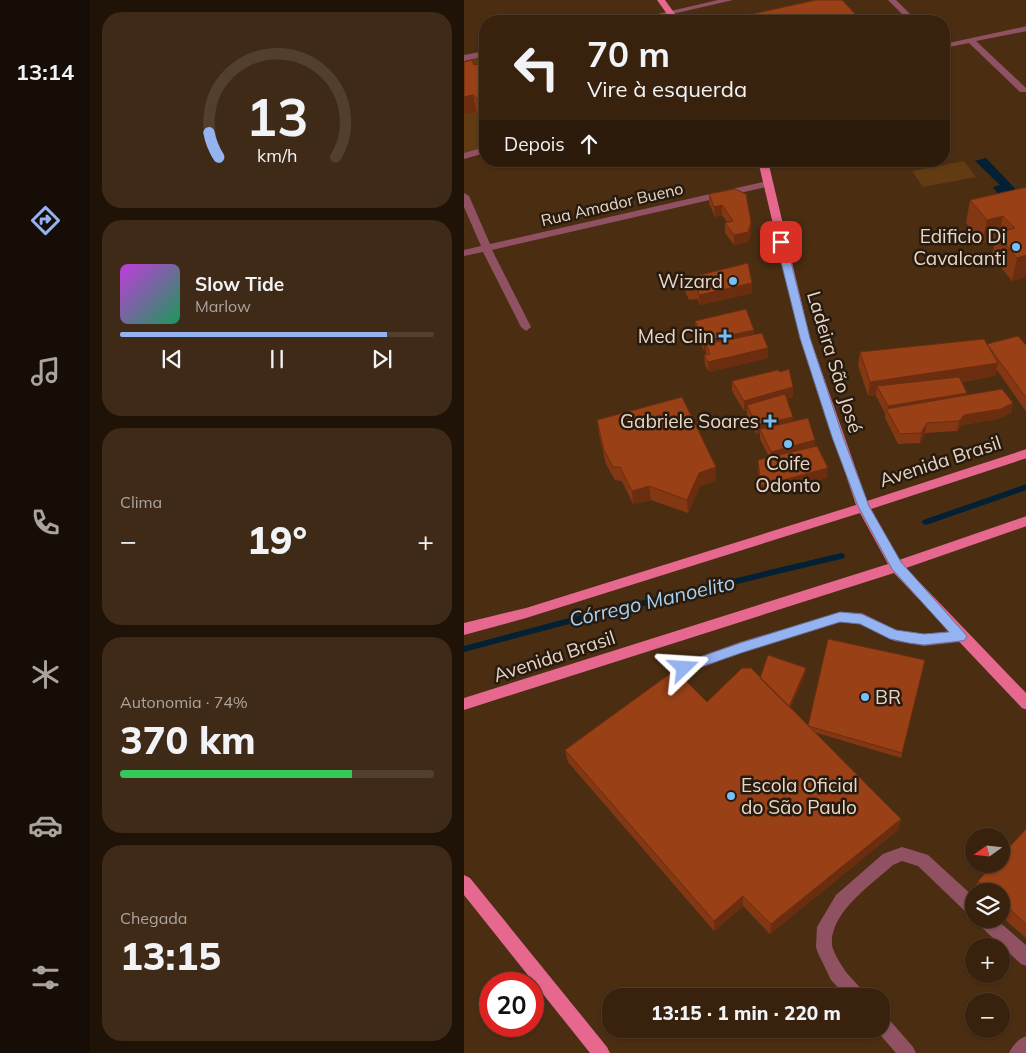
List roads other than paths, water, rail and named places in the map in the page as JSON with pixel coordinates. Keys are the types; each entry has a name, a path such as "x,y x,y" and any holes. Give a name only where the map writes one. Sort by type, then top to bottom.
{"main road":[{"path":"662,0 671,13"},
{"name":"Ladeira São José","path":"764,167 805,338 863,506 896,566 1026,704"},
{"name":"Avenida Brasil","path":"464,629 526,613 1026,453"},
{"name":"Avenida Brasil","path":"464,704 896,566 1026,521"},
{"path":"464,883 601,1053"}],"street":[{"path":"661,15 729,0"},
{"path":"892,0 907,15"},
{"path":"950,45 1026,28"},
{"path":"970,40 1023,90"},
{"path":"464,58 479,55"},
{"path":"464,156 479,152"},
{"name":"Rua Amador Bueno","path":"464,253 767,184"},
{"path":"464,196 486,247 526,327"},
{"path":"684,668 740,648 840,617 862,619 894,635 924,640 961,636"},
{"path":"850,988 837,974 824,947 825,927 842,900 888,859 902,854 923,860 965,900"},
{"path":"994,928 1026,958"},
{"path":"890,1033 907,1053"},
{"path":"1018,1053 1026,1044"}],"water":[{"path":"986,158 1026,200 1015,202 1005,191 998,194 993,187 1000,185 975,161"}],"waterway":[{"name":"Córrego Manoelito","path":"926,522 1027,487"},
{"name":"Córrego Manoelito","path":"464,649 573,620 841,556"}],"place":[{"name":"Edificio Di Cavalcanti","path":"1016,247"},
{"name":"Wizard","path":"733,281"},
{"name":"Med Clin","path":"725,336"},
{"name":"Gabriele Soares","path":"770,421"},
{"name":"Coife Odonto","path":"788,444"},
{"name":"BR","path":"865,697"},
{"name":"Escola Oficial do São Paulo","path":"731,796"}]}
